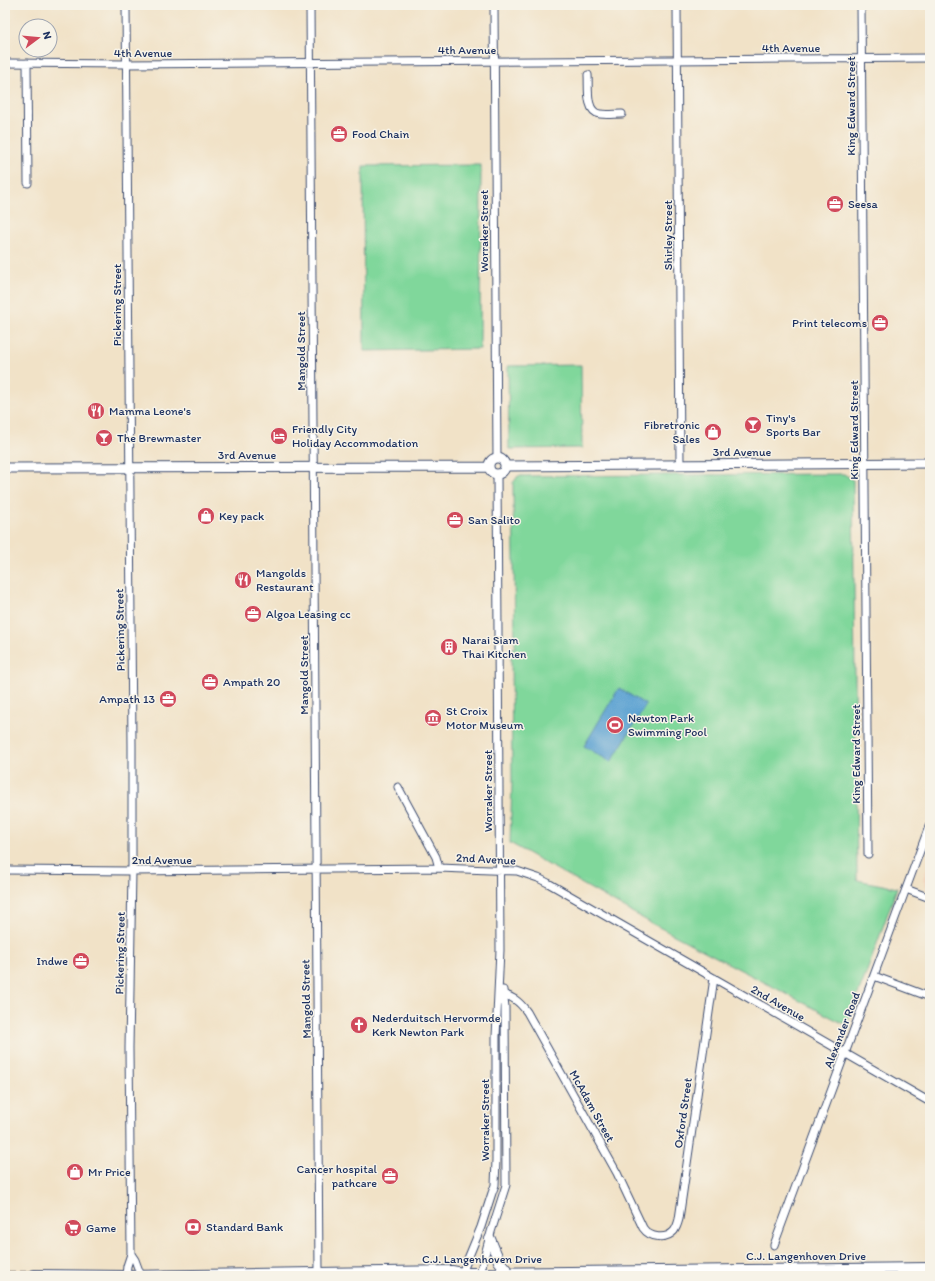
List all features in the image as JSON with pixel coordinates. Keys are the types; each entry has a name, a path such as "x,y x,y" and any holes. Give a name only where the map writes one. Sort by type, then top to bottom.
{"main road":[{"path":"490,1239 499,1261 509,1272"},
{"name":"C.J. Langenhoven Drive","path":"34,1275 141,1276 452,1271 462,1274 480,1275 509,1272 930,1268"}],"street":[{"name":"Pickering Street","path":"126,5 132,871 129,1048 131,1254 127,1266 126,1276"},
{"name":"Mangold Street","path":"310,5 319,1272"},
{"name":"Worraker Street","path":"494,5 497,458"},
{"name":"Shirley Street","path":"677,5 680,464"},
{"name":"King Edward Street","path":"861,5 868,854"},
{"name":"4th Avenue","path":"5,63 126,64 930,58"},
{"path":"27,63 28,183"},
{"path":"588,75 589,102 594,112 599,114 622,114"},
{"path":"497,458 503,460 506,466 504,472 497,475 493,474 489,467 491,461 497,458"},
{"name":"3rd Avenue","path":"506,466 930,463"},
{"name":"3rd Avenue","path":"5,468 489,467"},
{"name":"Worraker Street","path":"462,1274 481,1227 494,1185 496,1160 496,1038 501,993 497,475"},
{"path":"398,787 436,857 439,868"},
{"name":"Alexander Road","path":"774,1245 930,824"},
{"name":"2nd Avenue","path":"5,870 132,871 439,868 517,871 543,881 930,1102"},
{"path":"906,889 930,898"},
{"path":"874,976 930,997"},
{"name":"Oxford Street","path":"657,1236 672,1233 677,1227 679,1219 714,978"},
{"name":"Worraker Street","path":"480,1275 506,1185 505,1007 501,993"},
{"name":"McAdam Street","path":"501,993 515,998 527,1012 617,1173 643,1228 648,1234 657,1236"},
{"name":"Pickering Street","path":"131,1254 141,1276"}],"shaded area":[{"path":"930,860 930,889 927,888 923,879"}],"green space":[{"path":"481,165 480,349 364,351 363,166"},
{"path":"581,365 582,448 509,449 508,366"},
{"path":"844,474 853,480 857,880 897,888 846,1025 651,923 510,843 512,782 511,648 515,648 513,483 518,476"}],"water":[{"name":"Newton Park Swimming Pool","path":"619,688 646,705 611,762 584,746"}],"tunnel":[{"path":"5,1275 34,1275"}],"place":[{"name":"Food Chain","path":"339,134"},
{"name":"Seesa","path":"835,204"},
{"name":"Print telecoms","path":"880,323"},
{"name":"Mamma Leone's","path":"96,411"},
{"name":"Tiny's Sports Bar","path":"753,425"},
{"name":"Fibretronic Sales","path":"713,432"},
{"name":"Friendly City Holiday Accommodation","path":"279,436"},
{"name":"The Brewmaster","path":"104,438"},
{"name":"Key pack","path":"206,516"},
{"name":"San Salito","path":"455,520"},
{"name":"Mangolds Restaurant","path":"243,580"},
{"name":"Algoa Leasing cc","path":"253,614"},
{"name":"Narai Siam Thai Kitchen","path":"449,647"},
{"name":"Ampath 20","path":"210,682"},
{"name":"Ampath 13","path":"168,699"},
{"name":"St Croix Motor Museum","path":"433,718"},
{"name":"Newton Park Swimming Pool","path":"615,725"},
{"name":"Indwe","path":"81,961"},
{"name":"Nederduitsch Hervormde Kerk Newton Park","path":"359,1025"},
{"name":"Mr Price","path":"75,1172"},
{"name":"Cancer hospital pathcare","path":"390,1176"},
{"name":"Standard Bank","path":"193,1227"},
{"name":"Game","path":"73,1228"}]}
